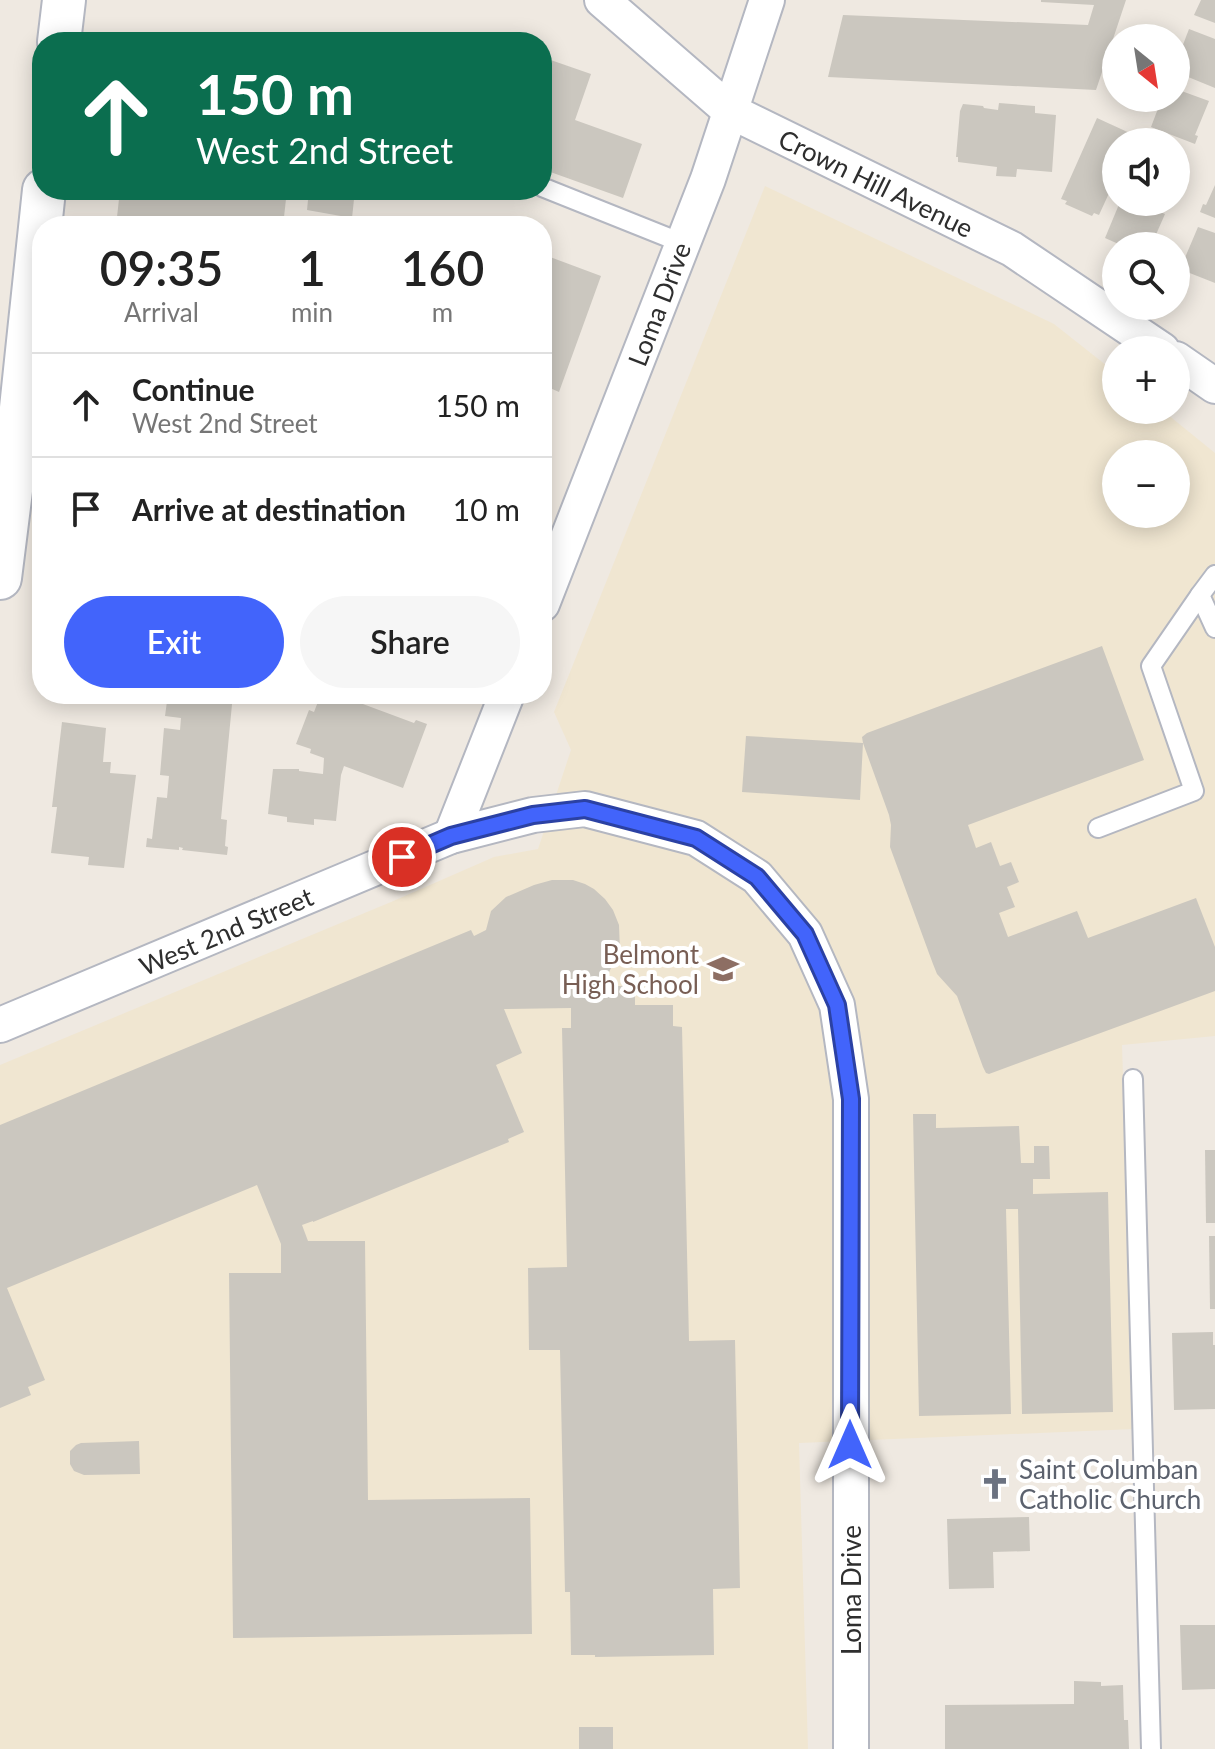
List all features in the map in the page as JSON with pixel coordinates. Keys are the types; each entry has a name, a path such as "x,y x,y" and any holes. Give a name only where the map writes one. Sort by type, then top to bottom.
{"street":[{"path":"60,32 64,0"},
{"name":"Crown Hill Avenue","path":"602,0 730,111 1012,249 1141,336"},
{"name":"Loma Drive","path":"552,578 708,179 767,0"},
{"path":"0,578 10,427 32,274"},
{"path":"1190,369 1215,386"},
{"path":"451,836 503,704"},
{"name":"Loma Drive","path":"451,836 533,815 585,809 696,838 757,877 796,923 805,934 837,1005 851,1099 851,1749"},
{"name":"West 2nd Street","path":"0,1025 451,836"}],"lane":[{"path":"552,191 682,243"},
{"path":"1098,828 1194,791 1151,666 1215,575"},
{"path":"1200,595 1215,628"},
{"path":"1133,1079 1151,1749"}],"shaded area":[{"name":"Belmont High School","path":"765,186 1054,324 1102,362 1102,424 1179,424 1215,453 1215,1036 1122,1045 1134,1429 799,1443 808,1749 0,1749 0,1065 494,857 538,849 571,750 554,712"}],"building":[{"path":"1126,0 1118,24 1102,24 1102,72 1096,90 828,77 843,15 1088,25 1094,5 1041,2"},
{"path":"1201,0 1215,0 1215,23 1194,15"},
{"path":"1190,29 1215,39 1215,88 1190,78"},
{"path":"552,60 591,74 575,120 642,144 623,198 552,173"},
{"path":"1190,94 1209,101 1195,135 1198,136 1195,144 1190,142 1190,128 1151,127 1157,112 1190,112"},
{"path":"999,103 1035,106 1035,113 1056,115 1052,172 1017,169 1016,177 996,176 997,167 958,162 956,157 963,104 998,110"},
{"path":"1097,118 1119,128 1102,128 1102,208 1099,215 1094,213 1092,216 1065,204 1067,201 1061,199"},
{"path":"1215,185 1215,218 1200,212"},
{"path":"119,200 286,200 284,216 117,216"},
{"path":"308,200 354,200 352,216 307,210"},
{"path":"1114,216 1164,216 1157,232 1108,232"},
{"path":"1198,227 1215,233 1215,283 1190,273 1190,246"},
{"path":"552,258 601,276 559,392 552,389"},
{"path":"1102,646 1144,760 968,825 976,848 991,842 1000,866 1011,862 1019,882 1007,887 1015,907 999,913 1008,937 1077,911 1088,938 1196,898 1215,947 1215,991 986,1073 957,996 937,974 933,964 890,847 889,815 862,737 867,733"},
{"path":"167,704 232,704 221,819 227,820 227,855 182,850 179,847 179,850 146,847 147,838 152,839 157,797 167,798 169,776 160,775 164,728 180,730 181,718 165,716"},
{"path":"317,704 363,704 414,723 416,720 427,724 403,788 344,766 336,821 314,819 314,825 287,822 287,817 268,814 273,769 299,769 323,774 324,758 296,744 309,710 314,712"},
{"path":"62,722 106,728 103,762 111,762 110,773 136,775 124,868 88,865 89,857 51,853 57,807 52,807"},
{"path":"746,736 863,743 860,800 742,792"},
{"path":"552,880 573,880 585,884 605,899 613,910 619,925 620,951 608,974 609,986 635,986 635,1005 673,1005 673,1026 682,1027 689,1341 735,1340 740,1588 713,1589 714,1655 571,1655 570,1592 565,1592 560,1350 529,1350 528,1268 567,1267 562,1028 571,1028 571,1008 504,1009 522,1053 496,1065 524,1132 508,1139 509,1142 302,1225 308,1241 365,1241 368,1500 530,1498 532,1634 233,1638 229,1273 281,1273 281,1244 257,1185 7,1288 45,1380 28,1387 31,1395 0,1408 0,1125 471,930 474,936 486,930 491,911 506,897"},
{"path":"913,1114 936,1114 936,1128 1019,1126 1021,1163 1034,1163 1034,1146 1049,1146 1050,1179 1033,1179 1033,1194 1108,1192 1113,1412 1022,1414 1018,1209 1006,1209 1011,1414 919,1416"},
{"path":"1205,1150 1215,1150 1215,1223 1206,1223"},
{"path":"1209,1236 1215,1236 1215,1309 1210,1309"},
{"path":"1213,1332 1215,1409 1174,1410 1172,1333"},
{"path":"139,1441 140,1474 84,1475 74,1471 70,1464 70,1451 81,1443"},
{"path":"1029,1517 1030,1551 993,1552 994,1588 949,1589 947,1519"},
{"path":"1180,1625 1215,1625 1215,1689 1182,1690"},
{"path":"1074,1681 1101,1682 1101,1686 1123,1685 1129,1749 945,1749 945,1705 1074,1704"},
{"path":"579,1727 613,1727 613,1749 579,1749"}],"place":[{"name":"Belmont High School","path":"723,969"},
{"name":"Saint Columban Catholic Church","path":"995,1484"}],"route":[{"path":"402,857 451,836 533,815 585,809 696,838 757,877 805,934 837,1005 851,1099 850,1445"}]}
